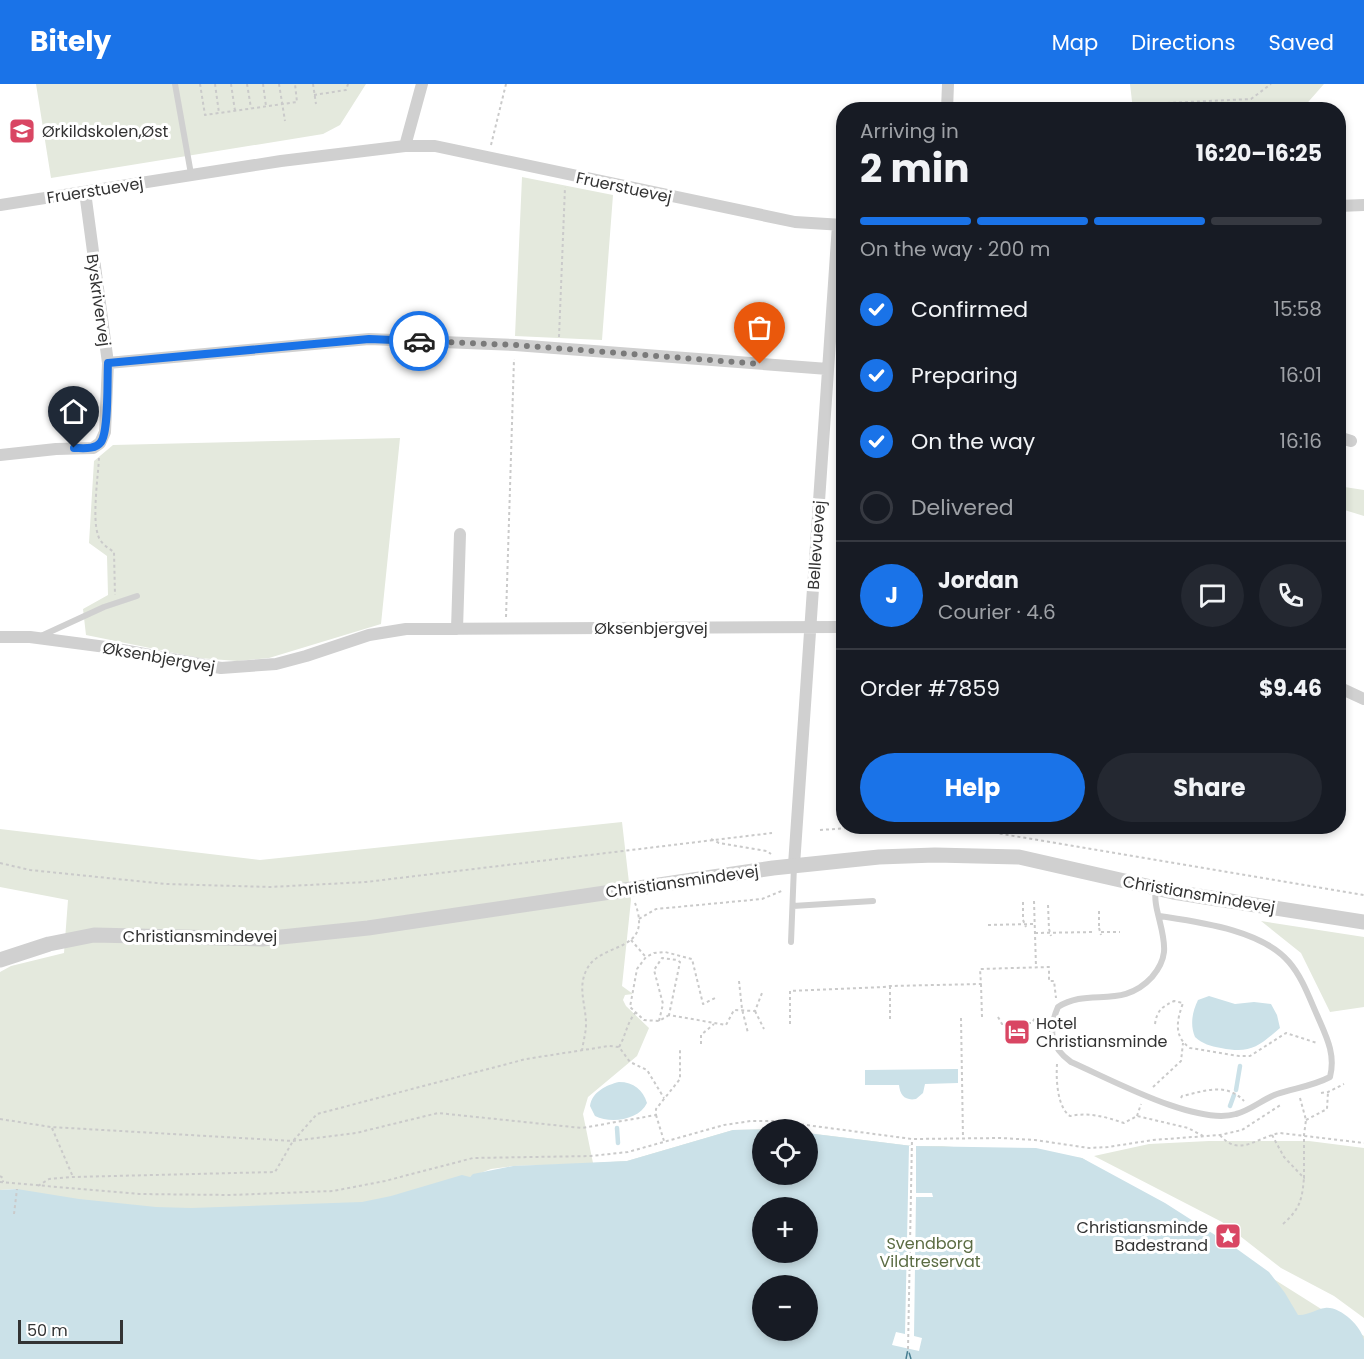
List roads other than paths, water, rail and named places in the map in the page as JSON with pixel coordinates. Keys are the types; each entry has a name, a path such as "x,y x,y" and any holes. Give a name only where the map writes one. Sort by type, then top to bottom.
{"street":[{"path":"405,146 422,84"},
{"path":"947,102 948,84"},
{"name":"Fruerstuevej","path":"0,205 191,174 405,146 435,146 795,222 836,225"},
{"name":"Byskrivervej","path":"0,454 93,448 100,443 105,432 108,363 85,192"},
{"path":"1346,206 1364,205"},
{"name":"Bellevuevej","path":"794,865 836,273"},
{"path":"108,363 369,339 515,345 828,369"},
{"path":"1346,439 1351,441"},
{"path":"457,629 460,534"},
{"name":"Øksenbjergvej","path":"0,637 37,638 106,647 209,667 233,668 259,667 292,660 369,635 406,629 836,627"},
{"path":"1346,691 1364,699"},
{"name":"Christiansmindevej","path":"0,960 49,944 94,935 262,939 368,928 794,865 911,856 1002,856 1044,861 1156,888 1364,922"}],"lane":[{"path":"175,84 191,174"},
{"path":"37,638 115,602 137,596"},
{"path":"791,942 794,865"},
{"path":"1156,888 1155,900 1164,942 1164,954 1156,972 1133,992 1118,996 1076,999 1058,1007 1052,1026 1054,1044 1061,1054 1071,1062 1177,1108 1205,1116 1224,1117 1238,1114 1276,1094 1317,1084 1330,1077 1333,1065 1330,1047 1302,980 1288,960 1269,946 1251,937 1216,926 1160,916"},
{"path":"793,906 873,901"}],"water":[{"path":"1209,996 1235,1004 1254,1002 1271,1004 1280,1028 1266,1040 1247,1049 1231,1050 1204,1043 1195,1037 1192,1019 1198,1000"},
{"path":"958,1069 958,1083 925,1084 923,1093 916,1099 904,1096 899,1085 865,1085 865,1070"},
{"path":"619,1082 633,1085 643,1094 647,1103 643,1109 624,1119 609,1120 595,1116 590,1106 591,1101 605,1087"},
{"name":"Svendborg Vildtreservat","path":"733,1130 752,1130 752,1185 818,1185 818,1134 912,1146 1036,1148 1082,1158 1165,1203 1269,1272 1298,1315 1331,1308 1349,1318 1359,1329 1364,1340 1364,1359 0,1359 0,1190 17,1189 79,1199 156,1207 191,1208 362,1202 462,1175 470,1177 473,1174 513,1166 627,1161"}],"waterway":[{"path":"1236,1090 1240,1066"},
{"path":"1230,1106 1234,1095"},
{"path":"617,1128 618,1143"}],"place":[{"name":"Ørkildskolen,Øst","path":"22,131"},
{"name":"Hotel Christiansminde","path":"1017,1032"},
{"name":"Christiansminde Badestrand","path":"1228,1236"}]}
